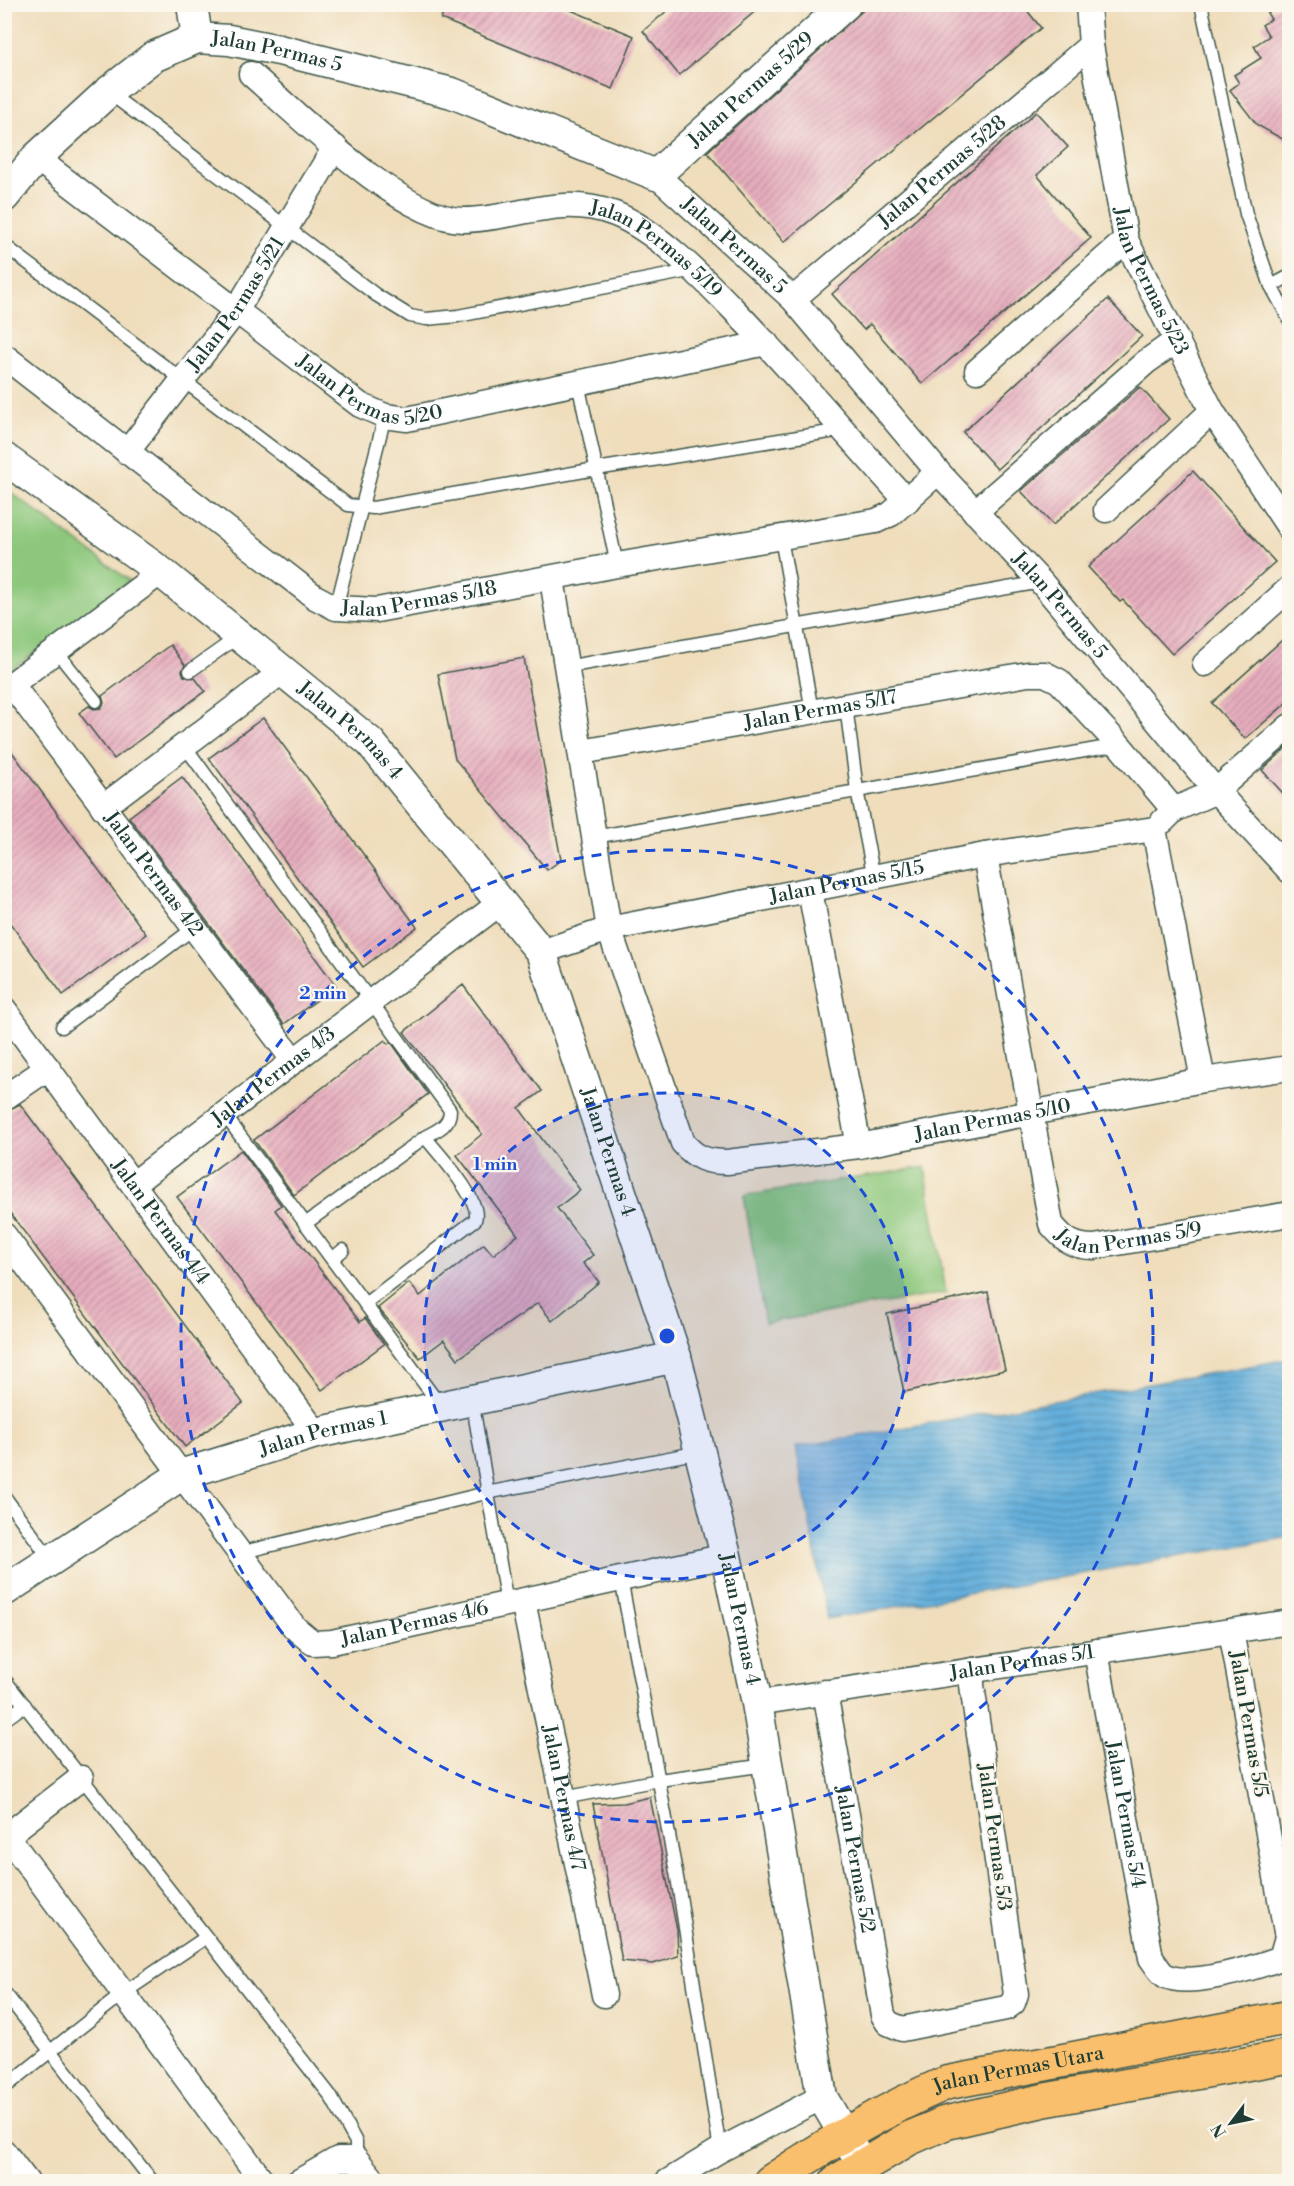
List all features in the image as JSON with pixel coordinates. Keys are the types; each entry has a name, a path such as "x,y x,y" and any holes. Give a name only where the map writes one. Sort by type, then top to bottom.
{"main road":[{"name":"Jalan Permas Utara","path":"771,2181 843,2134 946,2083 982,2074 1290,2017"},
{"name":"Jalan Permas Utara","path":"849,2173 908,2139 945,2123 987,2112 1290,2056"}],"street":[{"path":"192,4 198,38"},
{"name":"Jalan Permas 5/29","path":"656,175 846,4"},
{"name":"Jalan Permas 5/23","path":"1088,4 1091,45 1126,240 1212,411 1290,529"},
{"name":"Jalan Permas 5","path":"4,196 36,158 108,92 153,57 198,38 229,40 279,50 452,93 656,175 793,299 938,472 1041,582 1216,791 1290,871"},
{"name":"Jalan Permas 5/28","path":"793,299 1091,45"},
{"name":"Jalan Permas 5/19","path":"251,74 335,147 406,202 446,219 466,220 542,206 576,204 616,214 653,237 695,270 766,343 907,501"},
{"name":"Jalan Permas 5/21","path":"127,452 236,311 335,147"},
{"name":"Jalan Permas 5/20","path":"36,158 360,405 385,416 407,419 766,343"},
{"path":"977,371 1126,240"},
{"path":"975,512 1146,362 1177,340"},
{"name":"Jalan Permas 5/18","path":"4,356 315,597 336,608 377,610 617,565 876,521 891,514 907,501"},
{"path":"1106,510 1212,411"},
{"name":"Jalan Permas 4","path":"4,458 161,572 370,742 541,952 676,1357 700,1452 726,1556 757,1703 821,2084 843,2134 849,2173"},
{"path":"907,501 938,472"},
{"path":"8,687 161,572"},
{"path":"552,579 609,929"},
{"path":"1205,664 1290,588"},
{"path":"104,807 283,671"},
{"name":"Jalan Permas 5/17","path":"581,752 1028,674 1045,674 1059,681 1119,745"},
{"name":"Jalan Permas 4/2","path":"8,687 104,807 294,1061"},
{"path":"1203,1080 1155,829 1174,810 1216,791 1290,726"},
{"path":"1119,745 1174,810"},
{"name":"Jalan Permas 5/15","path":"541,952 609,929 985,855 1155,829"},
{"path":"985,855 1030,1113"},
{"path":"810,891 859,1146"},
{"name":"Jalan Permas 4/3","path":"133,1184 500,903"},
{"name":"Jalan Permas 5/10","path":"609,929 683,1143 695,1156 709,1162 727,1162 859,1146 1203,1080 1290,1068"},
{"name":"Jalan Permas 4/4","path":"4,1009 316,1433"},
{"path":"4,1098 48,1068"},
{"name":"Jalan Permas 5/9","path":"1030,1113 1051,1224 1064,1240 1077,1247 1094,1247 1290,1214"},
{"name":"Jalan Permas 4/6","path":"4,1235 295,1628 313,1643 332,1642 726,1556"},
{"name":"Jalan Permas 1","path":"4,1591 183,1474 316,1433 676,1357"},
{"name":"Jalan Permas 4/7","path":"515,1603 563,1798 604,1995"},
{"name":"Jalan Permas 5/1","path":"757,1703 1290,1622"},
{"name":"Jalan Permas 5/5","path":"1164,1975 1183,1981 1260,1966 1281,1958 1287,1937 1231,1631"},
{"name":"Jalan Permas 5/4","path":"1096,1651 1151,1958 1164,1975"},
{"name":"Jalan Permas 5/3","path":"888,2024 902,2029 1006,2008 1013,2003 1016,1994 972,1685 972,1670"},
{"name":"Jalan Permas 5/2","path":"825,1692 883,2014 888,2024"},
{"path":"81,1778 6,1837 124,1992 262,2181"},
{"path":"667,2181 720,2150 821,2084 862,2113 877,2116"},
{"path":"4,2152 27,2181"},
{"path":"297,2181 338,2159 356,2159 375,2181"}],"lane":[{"path":"1201,4 1246,214 1271,286 1290,321"},
{"path":"108,92 287,229 376,295 410,316 426,319 458,316 695,270"},
{"path":"4,245 348,505 373,508 596,469 842,430"},
{"path":"1271,286 1290,276"},
{"path":"578,383 617,565"},
{"path":"336,608 385,416"},
{"path":"781,538 812,711"},
{"path":"566,667 1041,582"},
{"path":"190,671 240,635"},
{"path":"56,651 96,701"},
{"path":"846,706 857,790 874,878"},
{"path":"184,745 450,1110 445,1125 425,1137 306,1224"},
{"path":"594,837 1119,745"},
{"path":"62,1027 194,928"},
{"path":"224,1114 440,1405"},
{"path":"365,1304 475,1221 477,1216 474,1201 425,1137"},
{"path":"332,1259 344,1250"},
{"path":"471,1399 486,1493 515,1603"},
{"path":"239,1553 486,1493 700,1452"},
{"path":"4,1496 51,1560"},
{"path":"621,1579 678,1883 720,2150"},
{"path":"4,1679 330,2095 356,2142 356,2159"},
{"path":"4,1720 25,1705"},
{"path":"563,1798 659,1780 768,1765"},
{"path":"4,2088 124,1992 205,1938"},
{"path":"4,1992 153,2181"}],"green space":[{"path":"5,488 130,581 5,675"},
{"path":"925,1167 946,1293 765,1323 744,1196"}],"water":[{"path":"1289,1359 1289,1537 827,1619 796,1447"}],"building":[{"path":"447,4 556,4 634,36 613,89 441,19"},
{"path":"675,4 764,4 679,75 643,31"},
{"path":"870,4 1022,4 1041,28 784,242 707,152"},
{"path":"1280,5 1290,18 1290,143 1257,125 1230,90 1239,83 1234,75 1261,58 1254,46 1269,36 1262,25 1271,19 1267,13"},
{"path":"1036,112 1068,147 1037,175 1091,238 922,384 870,324 864,330 832,294"},
{"path":"1108,299 1142,336 997,469 963,432"},
{"path":"1140,387 1169,419 1053,525 1021,491"},
{"path":"1193,471 1275,562 1172,654 1123,600 1120,602 1088,567"},
{"path":"1290,633 1290,700 1245,739 1212,703"},
{"path":"170,645 185,665 182,671 184,676 195,678 205,691 114,759 79,713 89,706 94,709 101,708 104,703 102,696"},
{"path":"524,658 561,860 547,870 455,759 438,674"},
{"path":"263,718 417,927 363,967 209,758"},
{"path":"4,741 146,934 63,995 4,915"},
{"path":"1290,745 1290,801 1262,770"},
{"path":"182,777 336,986 284,1024 129,817"},
{"path":"463,985 542,1091 519,1108 580,1190 557,1208 593,1255 583,1263 599,1282 552,1321 538,1303 458,1359 444,1340 420,1358 378,1308 409,1283 420,1296 484,1244 493,1255 518,1235 457,1155 482,1134 404,1032"},
{"path":"385,1040 388,1044 391,1042 428,1094 294,1195 254,1140"},
{"path":"20,1104 243,1403 185,1447 4,1205 4,1112"},
{"path":"241,1150 281,1205 275,1210 360,1322 365,1318 384,1344 322,1390 177,1197"},
{"path":"988,1292 1005,1370 904,1392 887,1314"},
{"path":"650,1797 677,1930 678,1956 653,1964 622,1961 593,1804 624,1803"}]}
